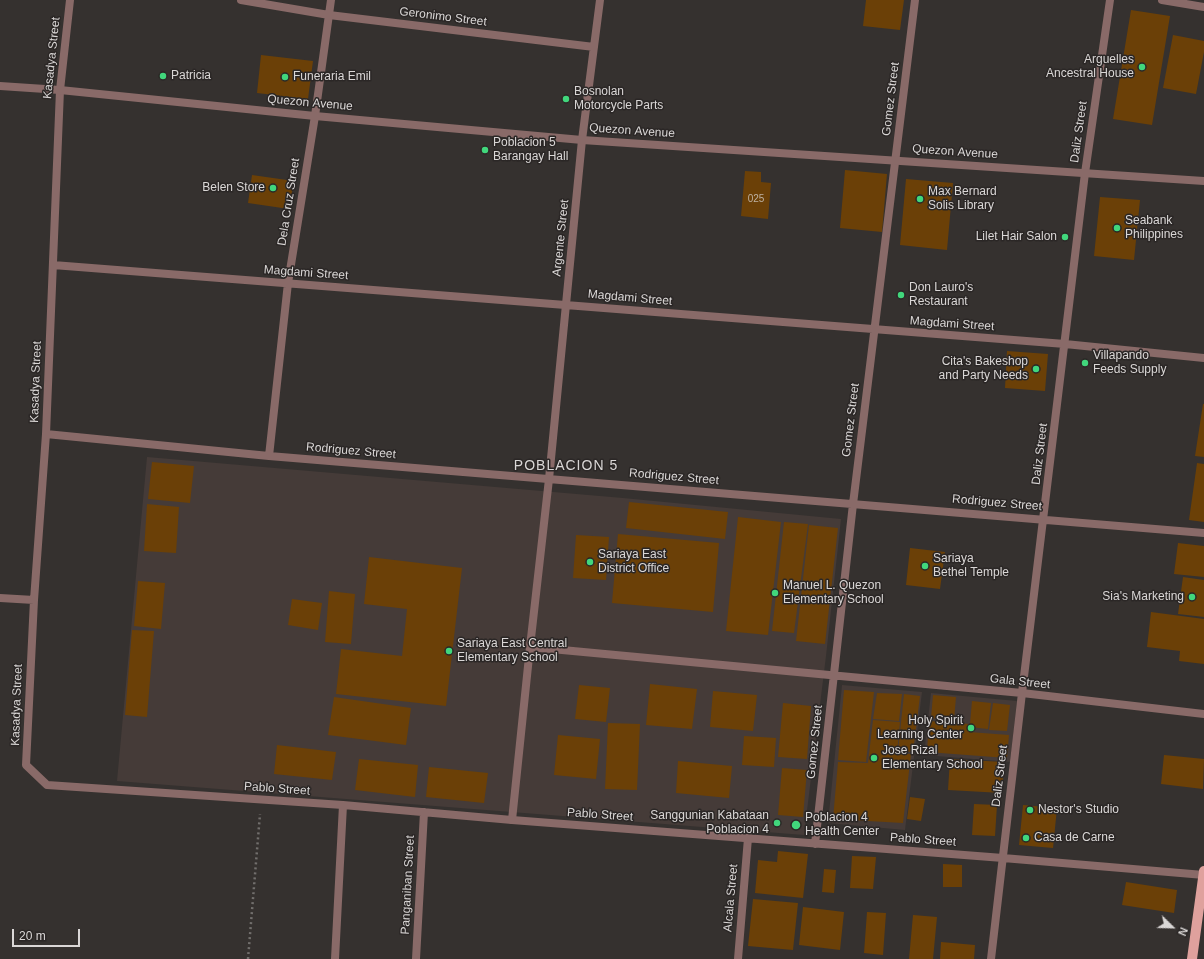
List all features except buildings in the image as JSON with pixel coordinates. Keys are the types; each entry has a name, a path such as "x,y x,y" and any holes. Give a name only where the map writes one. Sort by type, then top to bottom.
{"main road":[{"path":"1192,959 1204,874"}],"street":[{"name":"Kasadya Street","path":"26,765 34,600 46,434 60,90 70,0"},
{"name":"Geronimo Street","path":"241,0 329,15 594,48"},
{"name":"Dela Cruz Street","path":"269,456 288,283 315,116 331,0"},
{"name":"Argente Street","path":"512,820 549,479 582,140 600,0"},
{"name":"Gomez Street","path":"815,844 853,504 915,0"},
{"name":"Daliz Street","path":"991,959 1085,173 1110,0"},
{"path":"1162,0 1204,7"},
{"name":"Quezon Avenue","path":"0,86 60,90 315,116 582,140 1204,180"},
{"name":"Magdami Street","path":"53,265 1065,344 1204,358"},
{"name":"Rodriguez Street","path":"46,434 269,456 1204,533"},
{"path":"0,598 34,600"},
{"name":"Gala Street","path":"530,647 1022,694 1204,714"},
{"name":"Pablo Street","path":"26,765 47,784 343,805 512,820 1204,874"},
{"path":"334,959 343,805"},
{"name":"Panganiban Street","path":"416,959 424,812"},
{"name":"Alcala Street","path":"737,959 748,838"}],"path":[{"path":"248,959 261,800"}],"shaded area":[{"name":"Sariaya East Central Elementary School","path":"147,457 623,498 841,519 804,835 117,781"},
{"name":"Jose Rizal Elementary School","path":"842,685 922,692 905,830 828,823"},
{"name":"Holy Spirit Learning Center","path":"931,693 1017,701 1010,762 924,755"}],"place":[{"name":"Arguelles Ancestral House","path":"1142,67"},
{"name":"Patricia","path":"163,76"},
{"name":"Funeraria Emil","path":"285,77"},
{"name":"Bosnolan Motorcycle Parts","path":"566,99"},
{"name":"Poblacion 5 Barangay Hall","path":"485,150"},
{"name":"Belen Store","path":"273,188"},
{"name":"Max Bernard Solis Library","path":"920,199"},
{"name":"Seabank Philippines","path":"1117,228"},
{"name":"Lilet Hair Salon","path":"1065,237"},
{"name":"Don Lauro's Restaurant","path":"901,295"},
{"name":"Villapando Feeds Supply","path":"1085,363"},
{"name":"Cita's Bakeshop and Party Needs","path":"1036,369"},
{"name":"Sariaya East District Office","path":"590,562"},
{"name":"Sariaya Bethel Temple","path":"925,566"},
{"name":"Manuel L. Quezon Elementary School","path":"775,593"},
{"name":"Sia's Marketing","path":"1192,597"},
{"name":"Sariaya East Central Elementary School","path":"449,651"},
{"name":"Holy Spirit Learning Center","path":"971,728"},
{"name":"Jose Rizal Elementary School","path":"874,758"},
{"name":"Nestor's Studio","path":"1030,810"},
{"name":"Sanggunian Kabataan Poblacion 4","path":"777,823"},
{"name":"Poblacion 4 Health Center","path":"796,825"},
{"name":"Casa de Carne","path":"1026,838"}],"district":[{"name":"POBLACION 5","path":"566,466"}]}
